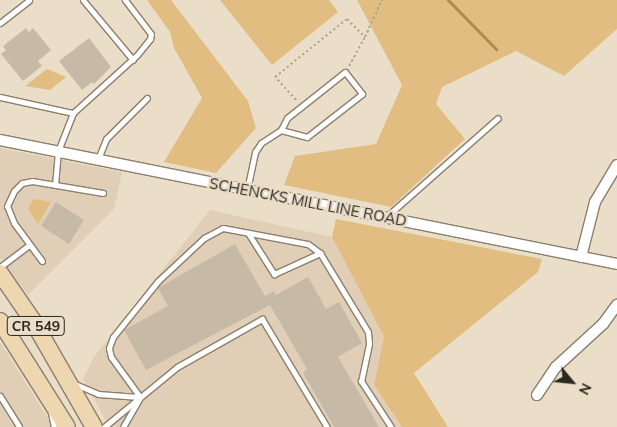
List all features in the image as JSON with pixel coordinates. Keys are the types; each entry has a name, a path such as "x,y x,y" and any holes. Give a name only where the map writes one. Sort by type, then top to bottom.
{"main road":[{"name":"CR 549","path":"0,273 68,381 94,427"},
{"name":"CR 549","path":"0,320 67,427"}],"street":[{"name":"SCHENCKS MILL LINE ROAD","path":"0,140 617,264"},
{"path":"581,257 595,202 617,165"},
{"path":"537,395 556,367 603,324 617,305"}],"lane":[{"path":"0,22 29,0"},
{"path":"83,0 132,60"},
{"path":"54,183 58,151 73,113 132,60 146,45 151,34 125,0"},
{"path":"247,190 255,152 261,143 281,130 287,118 345,72 362,94 308,137 281,130"},
{"path":"0,97 73,113"},
{"path":"97,160 106,139 146,98"},
{"path":"386,218 498,118"},
{"path":"42,262 29,245 8,206 22,183 54,183 103,193"},
{"path":"140,397 111,358 109,348 113,337 158,281 204,238 223,228 308,244 320,253 368,332 369,344 361,380 391,427"},
{"path":"248,234 274,274 320,253"},
{"path":"0,267 29,245"},
{"path":"104,427 177,367 262,319 327,427"},
{"path":"68,381 98,394 140,397"},
{"path":"46,393 54,427"},
{"path":"0,396 2,404 19,427"},
{"path":"123,426 140,397"}],"path":[{"path":"345,72 382,0"},
{"path":"301,107 275,77 347,19 364,37"}],"shaded area":[{"path":"147,0 171,0 248,101 256,128 216,173 164,162 202,98 174,48 170,32"},
{"path":"220,0 329,0 338,12 272,65"},
{"path":"357,0 617,0 617,29 564,76 516,51 442,87 436,104 465,139 391,207 284,185 295,156 376,144 402,85"},
{"path":"47,69 66,77 50,90 25,86"},
{"path":"0,148 122,172 114,209 28,295 0,258"},
{"path":"34,199 51,202 38,224 28,209"},
{"path":"210,210 332,237 384,337 374,385 402,427 109,427 83,379 94,357"},
{"path":"336,219 542,259 538,272 414,373 448,427 402,427 374,385 384,337 332,237"},
{"path":"0,342 43,410 53,427 0,427"}],"building":[{"path":"26,28 29,32 33,28 51,50 38,61 42,66 23,81 1,54 6,50 3,46"},
{"path":"89,38 111,67 94,84 92,82 82,90 59,61"},
{"path":"56,202 84,220 69,244 41,226"},
{"path":"235,244 265,296 274,291 276,295 308,277 326,309 339,302 362,343 338,357 379,427 334,427 303,373 307,369 270,305 146,370 124,330 168,306 158,288"}],"waterway":[{"path":"448,0 496,49"}]}
